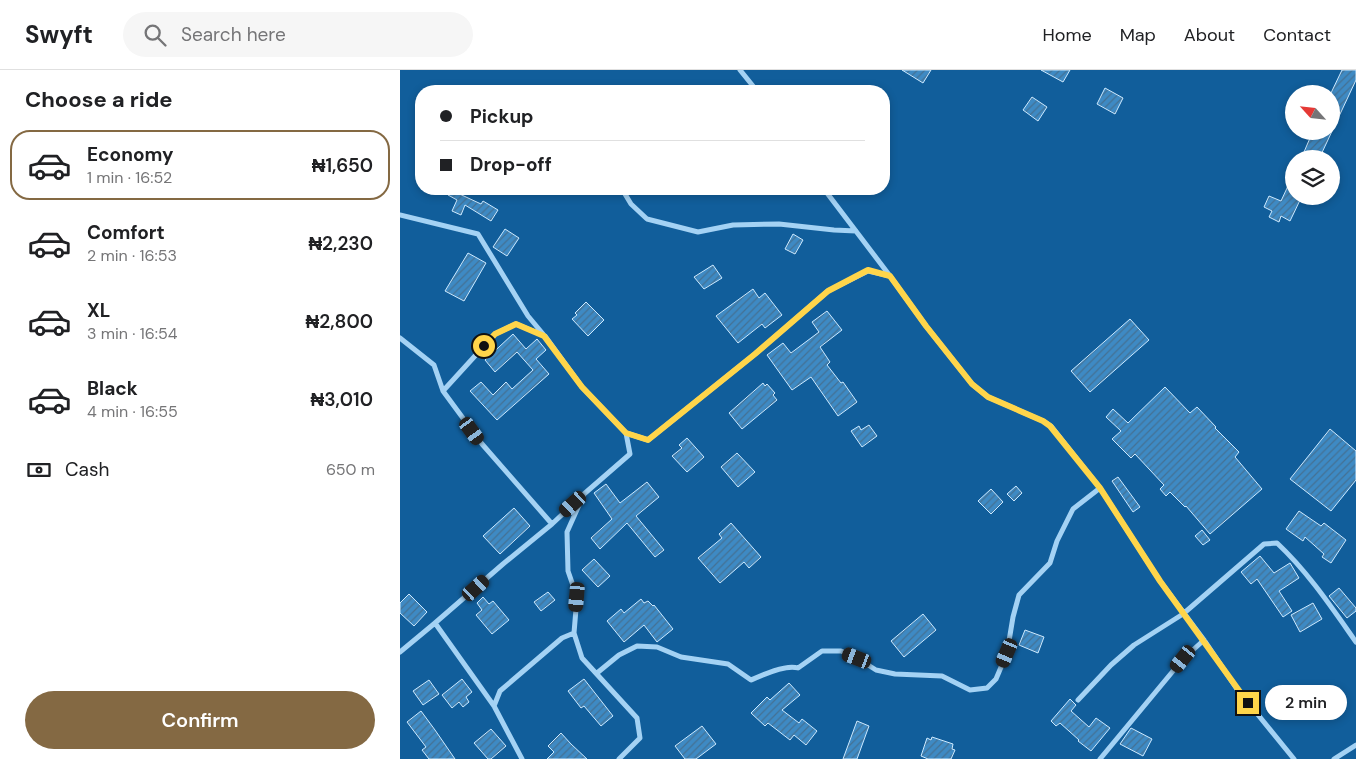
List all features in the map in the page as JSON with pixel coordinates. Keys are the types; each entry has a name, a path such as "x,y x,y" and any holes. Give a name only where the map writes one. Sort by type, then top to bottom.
{"street":[{"path":"740,70 752,85"},
{"path":"626,195 631,204 647,218 698,232 733,225 778,224 856,231"},
{"path":"829,195 926,326 972,384 988,397 1043,421 1050,426 1100,488 1160,581 1204,640 1237,689 1294,759"},
{"path":"400,215 478,234 528,316 582,387 626,433 648,440 755,354 828,291 868,270 890,276"},
{"path":"443,391 495,334 516,324 544,336"},
{"path":"400,338 434,365 443,391 482,444 552,524"},
{"path":"400,652 552,524 630,454 626,433"},
{"path":"597,673 619,655 638,646 657,647 681,657 728,664 751,680 772,671 794,666 798,668 822,651 841,651 876,670 895,674 942,676 970,690 987,688 996,679 1007,653 1012,617 1019,595 1050,563 1057,542 1073,509 1100,488"},
{"path":"584,494 567,532 568,571 577,597 574,633 582,658 637,718 640,738 619,759"},
{"path":"1078,700 1111,665 1134,645 1183,614 1264,544 1277,543 1291,556 1327,601 1356,642"},
{"path":"435,623 494,706 522,759"},
{"path":"494,706 500,691 562,638 574,633"},
{"path":"1100,759 1183,659 1204,640"},
{"path":"1334,759 1356,745"}],"building":[{"path":"902,70 931,70 923,83"},
{"path":"1041,70 1070,70 1063,82"},
{"path":"1342,70 1356,70 1356,80 1340,114 1340,85 1335,85"},
{"path":"1105,88 1123,98 1115,114 1097,104"},
{"path":"1032,97 1047,107 1038,121 1023,110"},
{"path":"1309,140 1328,140 1323,150 1305,150"},
{"path":"1285,192 1285,205 1298,205 1290,221 1281,216 1279,222 1269,217 1272,211 1264,207 1269,196 1281,201"},
{"path":"448,195 462,195 481,204 483,201 498,210 491,221 465,205 461,215 452,211 457,200"},
{"path":"505,229 519,238 507,256 493,247"},
{"path":"793,234 803,240 795,254 785,249"},
{"path":"468,253 486,263 464,301 445,291"},
{"path":"713,265 722,278 704,289 694,277"},
{"path":"753,289 759,298 765,293 782,315 765,328 762,324 738,343 716,316"},
{"path":"586,302 604,320 588,336 572,319"},
{"path":"827,311 842,330 820,347 830,362 827,365 841,383 843,382 857,402 838,416 811,377 792,390 767,355 783,343 791,353 819,332 812,322"},
{"path":"1130,319 1149,340 1090,392 1071,371"},
{"path":"513,334 526,349 537,339 546,350 536,359 549,374 497,420 470,391 481,382 493,395 506,382 512,389 533,370 517,352 495,372 485,360"},
{"path":"763,383 765,386 767,384 775,393 773,395 777,400 742,429 729,413"},
{"path":"1165,387 1190,413 1197,407 1239,452 1235,457 1262,489 1210,534 1186,506 1170,492 1166,496 1160,489 1164,485 1135,454 1131,458 1112,439 1121,431 1106,417 1113,409 1128,423"},
{"path":"869,425 877,436 862,447 851,431 859,426 861,430"},
{"path":"1330,429 1356,451 1356,480 1331,511 1290,479"},
{"path":"687,438 704,457 687,472 672,456 682,448 679,445"},
{"path":"737,453 755,472 738,487 721,467"},
{"path":"1118,477 1140,507 1133,512 1112,481"},
{"path":"647,482 659,497 636,516 664,550 655,557 627,523 600,549 591,538 612,519 594,493 606,484 620,503"},
{"path":"1016,486 1022,493 1014,501 1007,494"},
{"path":"991,489 1003,502 991,514 978,501"},
{"path":"514,508 530,526 500,554 483,536"},
{"path":"1299,511 1321,526 1324,523 1346,540 1331,563 1322,557 1324,554 1305,537 1303,541 1286,529"},
{"path":"731,523 761,557 749,568 744,562 720,583 698,558 722,538 719,534"},
{"path":"1202,530 1210,540 1203,545 1195,536"},
{"path":"1260,556 1274,573 1290,563 1299,578 1279,591 1292,611 1283,617 1257,579 1251,584 1241,572"},
{"path":"594,559 610,576 598,587 582,570"},
{"path":"1339,588 1356,608 1356,611 1347,618 1329,596"},
{"path":"548,592 555,600 541,611 534,602"},
{"path":"409,594 427,612 414,626 400,613 400,603"},
{"path":"483,597 489,604 493,601 509,620 492,634 476,615 482,610 477,603"},
{"path":"641,599 644,603 648,601 654,605 673,629 657,642 644,625 624,642 607,621 621,609 624,613"},
{"path":"1313,603 1322,619 1300,632 1291,615"},
{"path":"923,614 936,630 904,657 891,641"},
{"path":"1025,630 1044,637 1038,653 1019,645"},
{"path":"462,679 472,692 466,697 469,702 463,707 459,702 452,708 442,695"},
{"path":"584,679 613,716 601,726 584,706 581,708 568,691"},
{"path":"429,680 439,694 423,705 413,691"},
{"path":"789,683 800,695 782,710 799,723 802,719 817,731 806,745 794,735 790,740 768,723 765,726 751,713 767,697 770,700"},
{"path":"1070,699 1076,705 1071,711 1089,727 1096,718 1110,728 1091,751 1060,723 1056,726 1051,721"},
{"path":"421,711 455,759 429,759 422,750 426,747 407,722"},
{"path":"857,721 869,726 857,759 843,759"},
{"path":"702,726 716,744 696,759 685,759 675,746"},
{"path":"1131,728 1152,739 1143,756 1120,744"},
{"path":"491,729 506,746 491,759 488,759 474,743"},
{"path":"561,733 587,759 547,759 554,752 548,746"},
{"path":"932,737 953,744 952,749 955,750 951,759 928,759 921,756 927,738 931,740"}],"route":[{"path":"484,346 495,334 516,324 544,336 582,387 602,409 626,433 648,440 755,354 828,291 868,270 890,276 926,326 972,384 988,397 1043,421 1050,426 1100,488 1160,581 1248,703"}]}
